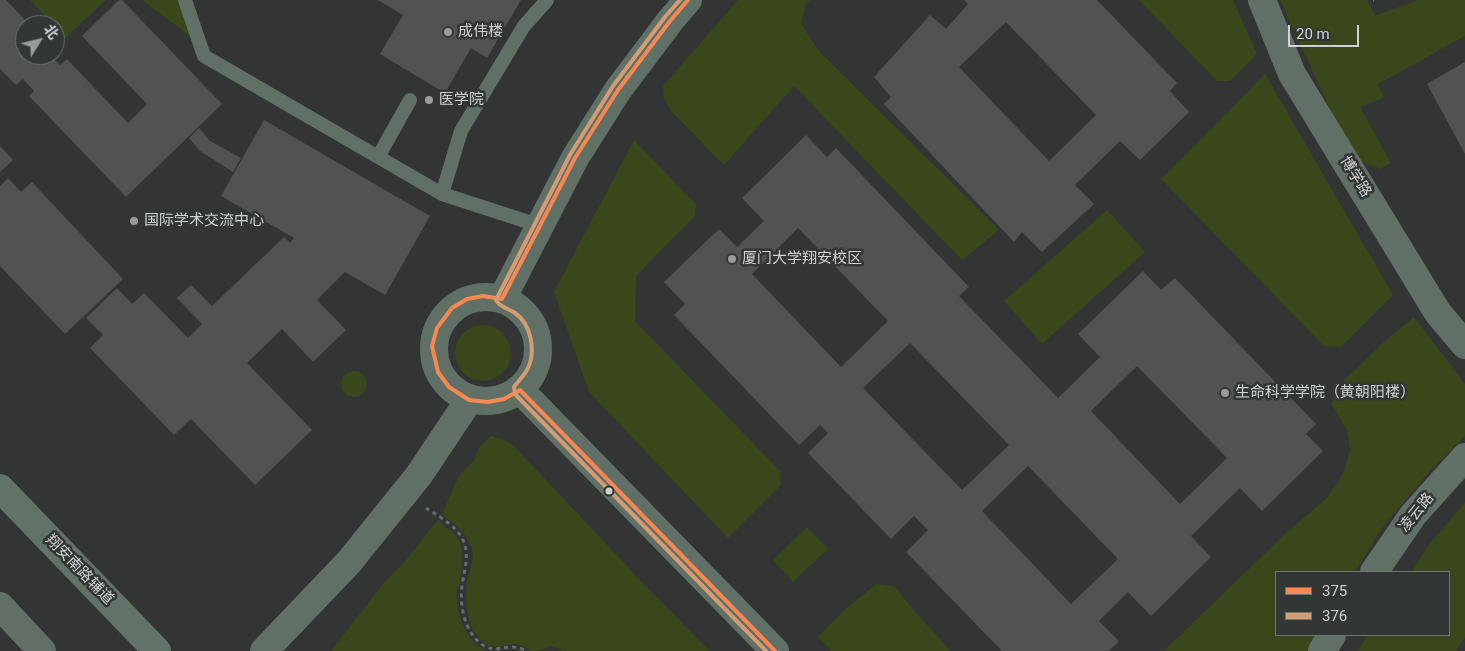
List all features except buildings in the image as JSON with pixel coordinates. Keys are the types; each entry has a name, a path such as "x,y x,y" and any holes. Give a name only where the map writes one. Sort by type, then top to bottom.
{"highway":[{"path":"0,606 42,651"}],"main road":[{"name":"翔安南路辅道","path":"0,488 158,651"}],"street":[{"path":"502,299 575,158 618,90 688,0"},
{"name":"博学路","path":"1262,0 1292,74 1438,313 1465,345"},
{"path":"483,296 502,299 520,309 532,324 536,333 539,352 535,370 520,390 504,399 487,402 469,400 449,387 438,372 432,346 437,328 452,308 468,299 483,296"},
{"path":"520,390 775,651"},
{"path":"264,651 349,562 419,475 469,400"},
{"name":"凌云路","path":"1375,571 1412,515 1465,457"},
{"path":"1322,651 1331,636"}],"lane":[{"path":"185,0 204,56 442,194 541,226"},
{"path":"442,194 461,131 524,26 547,0"},
{"path":"378,157 410,100"}],"path":[{"path":"405,492 456,530 463,540 466,553 466,567 462,587 463,611 466,625 476,639 487,648 498,650 511,647 527,651"}],"green space":[{"path":"30,0 105,0 66,38 65,15 44,15"},
{"path":"142,0 178,0 198,42"},
{"path":"738,0 810,0 806,4 801,24 820,52 999,230 962,260 794,86 724,165 671,111 664,98 663,86"},
{"path":"1139,0 1233,0 1257,54 1230,81 1217,81"},
{"path":"1280,0 1367,0 1375,16 1418,0 1465,0 1465,36 1378,84 1384,98 1360,107 1391,163 1380,169 1352,157"},
{"path":"1265,74 1393,295 1341,347 1324,346 1161,179"},
{"path":"634,140 696,204 695,216 636,276 635,321 780,471 781,485 728,538 589,392 554,292"},
{"path":"1107,210 1145,252 1042,344 1004,301"},
{"path":"1414,317 1465,384 1465,436 1428,473 1382,528 1356,571 1275,571 1275,636 1317,636 1308,651 1164,651 1287,532 1328,497 1344,472 1350,450 1347,430 1332,405 1336,388 1384,342"},
{"path":"483,325 494,327 503,333 509,342 511,353 509,364 503,373 494,379 483,381 472,379 463,373 457,364 455,353 457,342 463,333 472,327"},
{"path":"354,371 363,375 367,384 363,393 354,397 345,393 341,384 345,375"},
{"path":"491,436 513,445 710,651 563,651 551,646 542,650 532,651 518,644 496,647 487,644 479,638 469,621 466,599 467,580 473,558 472,550 468,539 457,526 443,516 445,507 460,474 473,462 480,446"},
{"path":"1465,503 1465,637 1456,651 1358,651 1366,636 1450,636 1450,571 1412,571 1431,542"},
{"path":"438,520 460,542 462,569 457,589 457,600 460,618 473,641 487,651 331,651 379,589 405,561"},
{"path":"807,527 828,549 793,582 773,560"},
{"path":"877,584 894,586 951,651 832,651 818,637 846,609"}],"transit line":[{"name":"376","path":"680,0 613,86 570,155 496,300 499,304 515,313 525,324 532,346 528,368 514,387 515,394 766,651"},
{"name":"375","path":"688,0 618,90 575,158 502,299 483,296 467,299 452,308 437,328 432,346 438,372 449,387 469,400 487,402 504,399 520,390 775,651"}],"place":[{"name":"成伟楼","path":"448,32"},
{"name":"医学院","path":"429,100"},
{"name":"国际学术交流中心","path":"134,221"},
{"name":"厦门大学翔安校区","path":"732,259"},
{"name":"生命科学学院（黄朝阳楼）","path":"1225,393"}]}
